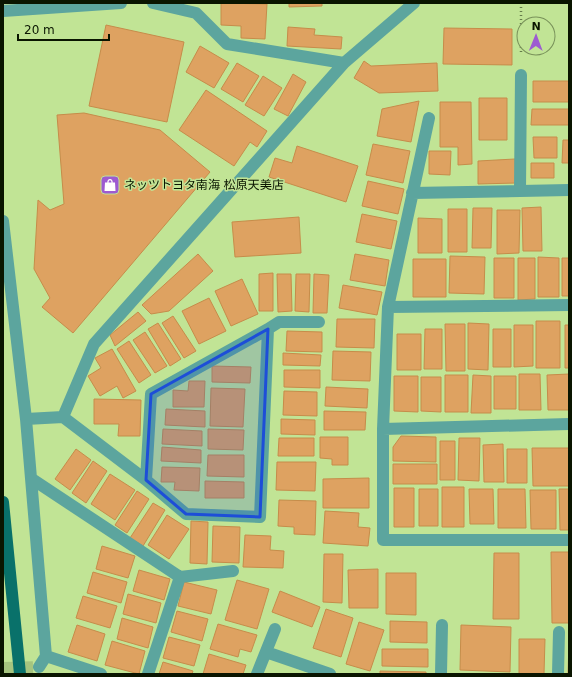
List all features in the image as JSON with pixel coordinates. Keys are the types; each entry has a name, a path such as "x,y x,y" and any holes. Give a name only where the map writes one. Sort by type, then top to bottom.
{"main road":[{"path":"3,502 20,674"}],"street":[{"path":"3,11 121,3"},
{"path":"153,3 196,13 227,44 344,63"},
{"path":"63,417 94,344 344,63 414,3"},
{"path":"520,190 521,75"},
{"path":"429,118 388,308 383,429 384,540 569,540"},
{"path":"412,193 569,190"},
{"path":"3,221 32,479 46,656 39,667"},
{"path":"388,308 569,305"},
{"path":"146,480 151,394 280,322 319,322"},
{"path":"26,419 63,417 146,480 186,514 260,517 268,329"},
{"path":"383,429 569,424"},
{"path":"32,479 180,577 234,571"},
{"path":"148,674 180,577"},
{"path":"441,674 442,625"},
{"path":"257,674 275,629"},
{"path":"558,674 559,632"},
{"path":"266,652 330,674"},
{"path":"46,656 101,674"}],"path":[{"path":"520,3 521,75"}],"highlighted area":[{"path":"268,329 260,517 186,514 146,480 151,394"}],"building":[{"path":"221,3 267,4 265,39 241,38 241,26 221,25"},
{"path":"289,3 322,3 322,6 289,7"},
{"path":"106,25 184,42 167,122 89,106"},
{"path":"288,27 315,29 314,35 342,37 341,49 287,46"},
{"path":"444,28 512,29 512,65 443,64"},
{"path":"200,46 229,63 214,88 186,72"},
{"path":"364,61 371,66 437,63 438,91 379,93 354,78"},
{"path":"237,63 259,76 243,102 221,89"},
{"path":"293,74 306,82 288,116 274,109"},
{"path":"263,76 282,88 264,116 245,105"},
{"path":"533,81 569,81 569,102 533,102"},
{"path":"206,90 267,131 257,147 250,142 234,166 179,130"},
{"path":"479,98 507,98 507,140 479,140"},
{"path":"419,101 411,142 377,136 382,109"},
{"path":"440,102 471,102 472,164 458,165 458,147 440,147"},
{"path":"532,109 569,109 569,125 531,125"},
{"path":"84,113 160,130 210,172 73,333 42,307 50,298 34,269 38,200 50,210 64,204 57,115"},
{"path":"533,137 557,137 557,158 534,158"},
{"path":"563,140 569,140 569,163 562,163"},
{"path":"373,144 410,151 403,183 366,175"},
{"path":"297,146 358,166 346,202 269,177 275,158 292,163"},
{"path":"429,151 451,151 450,175 429,174"},
{"path":"515,159 516,183 478,184 478,161"},
{"path":"531,163 554,163 554,178 531,178"},
{"path":"368,181 404,189 398,214 362,206"},
{"path":"541,207 542,251 523,251 522,208"},
{"path":"473,208 492,208 491,248 472,248"},
{"path":"448,209 467,209 467,252 448,252"},
{"path":"497,210 520,210 519,253 497,254"},
{"path":"362,214 397,221 391,249 356,242"},
{"path":"299,217 301,253 235,257 232,222"},
{"path":"418,218 442,219 442,253 418,253"},
{"path":"198,254 213,271 169,311 151,314 142,305"},
{"path":"355,254 389,260 385,286 350,280"},
{"path":"450,256 485,257 484,294 449,293"},
{"path":"538,257 559,258 559,297 538,297"},
{"path":"494,258 514,258 514,298 494,298"},
{"path":"518,258 535,258 535,299 518,300"},
{"path":"562,258 569,258 569,296 562,296"},
{"path":"413,259 446,259 446,297 413,297"},
{"path":"273,273 273,311 259,311 259,274"},
{"path":"277,274 291,274 292,311 278,312"},
{"path":"296,274 310,274 309,312 295,311"},
{"path":"314,274 329,275 327,313 313,313"},
{"path":"242,279 258,314 231,326 215,291"},
{"path":"343,285 382,292 377,315 339,308"},
{"path":"209,298 226,331 199,344 182,311"},
{"path":"138,312 146,321 115,346 110,335"},
{"path":"173,316 196,351 184,358 162,323"},
{"path":"337,319 375,319 374,348 336,347"},
{"path":"536,321 560,321 560,368 536,368"},
{"path":"158,323 181,359 170,366 148,329"},
{"path":"468,323 489,324 488,370 468,369"},
{"path":"445,324 465,324 465,371 446,371"},
{"path":"514,325 533,325 533,366 514,367"},
{"path":"565,325 569,325 569,368 565,368"},
{"path":"425,329 442,329 442,369 424,369"},
{"path":"493,329 511,329 511,367 493,367"},
{"path":"287,331 322,332 322,352 286,351"},
{"path":"145,332 167,366 155,373 133,340"},
{"path":"397,334 421,334 421,370 397,370"},
{"path":"129,341 151,375 139,383 117,349"},
{"path":"112,349 136,391 123,398 117,386 100,396 88,376 101,368 95,358"},
{"path":"333,351 371,352 370,381 332,380"},
{"path":"283,353 321,355 320,366 283,365"},
{"path":"212,366 251,367 250,383 212,382"},
{"path":"284,370 320,370 320,388 284,387"},
{"path":"519,374 540,374 541,410 519,410"},
{"path":"569,374 569,410 548,410 547,375"},
{"path":"445,375 468,375 468,412 445,412"},
{"path":"473,375 491,376 491,413 471,413"},
{"path":"394,376 418,376 418,412 394,411"},
{"path":"494,376 516,376 516,409 494,409"},
{"path":"421,377 441,377 441,412 421,411"},
{"path":"189,381 205,381 204,407 173,407 173,390 188,391"},
{"path":"326,387 368,389 367,408 325,406"},
{"path":"211,388 245,389 243,427 210,426"},
{"path":"284,391 317,392 317,416 283,415"},
{"path":"94,399 141,400 140,436 118,436 119,424 94,424"},
{"path":"166,409 205,411 205,427 165,425"},
{"path":"324,411 366,412 365,430 324,430"},
{"path":"281,419 315,420 315,435 281,434"},
{"path":"163,429 202,431 202,446 162,444"},
{"path":"208,429 244,430 243,450 208,449"},
{"path":"401,436 436,437 436,462 393,461 393,447"},
{"path":"320,437 348,437 348,465 332,465 332,459 320,458"},
{"path":"279,438 314,438 314,456 278,456"},
{"path":"459,438 480,438 479,481 458,480"},
{"path":"440,441 455,441 455,480 440,480"},
{"path":"503,444 504,482 484,482 483,445"},
{"path":"162,447 201,450 201,463 161,461"},
{"path":"532,448 569,448 569,486 533,486"},
{"path":"76,449 91,460 70,490 55,479"},
{"path":"507,449 527,449 527,483 507,483"},
{"path":"208,455 244,455 244,477 207,476"},
{"path":"93,461 107,471 86,503 72,493"},
{"path":"277,462 316,462 315,491 276,490"},
{"path":"393,464 437,464 437,484 393,484"},
{"path":"162,467 200,468 199,491 174,490 175,482 161,482"},
{"path":"110,474 135,490 115,520 91,504"},
{"path":"369,478 369,508 323,508 323,479"},
{"path":"205,481 244,482 244,498 205,498"},
{"path":"442,487 464,487 464,527 442,527"},
{"path":"394,488 414,488 414,527 394,527"},
{"path":"419,489 438,489 438,526 419,526"},
{"path":"469,489 493,489 494,524 470,524"},
{"path":"498,489 525,489 526,528 498,528"},
{"path":"559,489 569,489 569,530 560,530"},
{"path":"530,490 556,490 556,529 531,529"},
{"path":"137,491 149,499 127,533 115,525"},
{"path":"279,500 316,501 315,535 294,534 294,527 278,526"},
{"path":"153,503 165,510 143,546 130,538"},
{"path":"325,511 359,513 358,527 370,528 368,546 323,543"},
{"path":"167,515 189,529 169,559 148,545"},
{"path":"191,521 208,522 207,564 190,563"},
{"path":"213,526 240,527 239,563 212,562"},
{"path":"245,535 271,536 270,550 284,551 283,568 243,567"},
{"path":"102,546 135,556 128,578 96,569"},
{"path":"551,552 569,552 569,623 552,623"},
{"path":"494,553 519,553 519,619 493,619"},
{"path":"324,554 343,554 342,603 323,602"},
{"path":"378,569 378,608 349,608 348,570"},
{"path":"139,570 170,579 164,600 133,591"},
{"path":"93,572 127,582 121,603 87,593"},
{"path":"386,573 416,573 416,615 386,614"},
{"path":"237,580 269,589 257,629 225,620"},
{"path":"184,582 217,590 211,614 178,606"},
{"path":"280,591 320,607 312,627 272,612"},
{"path":"128,594 161,603 156,623 123,614"},
{"path":"83,596 117,606 110,628 76,618"},
{"path":"326,609 353,618 341,657 313,648"},
{"path":"177,611 208,619 202,641 171,632"},
{"path":"122,618 153,627 148,648 117,639"},
{"path":"390,621 427,622 427,643 390,642"},
{"path":"359,622 384,630 370,671 346,664"},
{"path":"218,624 257,635 251,652 240,649 238,657 210,649"},
{"path":"77,625 105,634 97,661 68,652"},
{"path":"461,625 511,627 510,672 460,670"},
{"path":"169,637 200,645 194,666 163,658"},
{"path":"519,639 545,639 544,674 519,674"},
{"path":"112,641 145,651 139,674 105,665"},
{"path":"569,641 569,674 568,674"},
{"path":"382,649 428,649 428,667 382,666"},
{"path":"209,654 246,665 243,674 203,674"},
{"path":"163,662 193,671 192,674 159,674"},
{"path":"380,671 426,672 426,674 380,674"}],"tunnel":[{"path":"3,668 39,667"}],"place":[{"name":"ネッツトヨタ南海 松原天美店","path":"110,185"}]}
